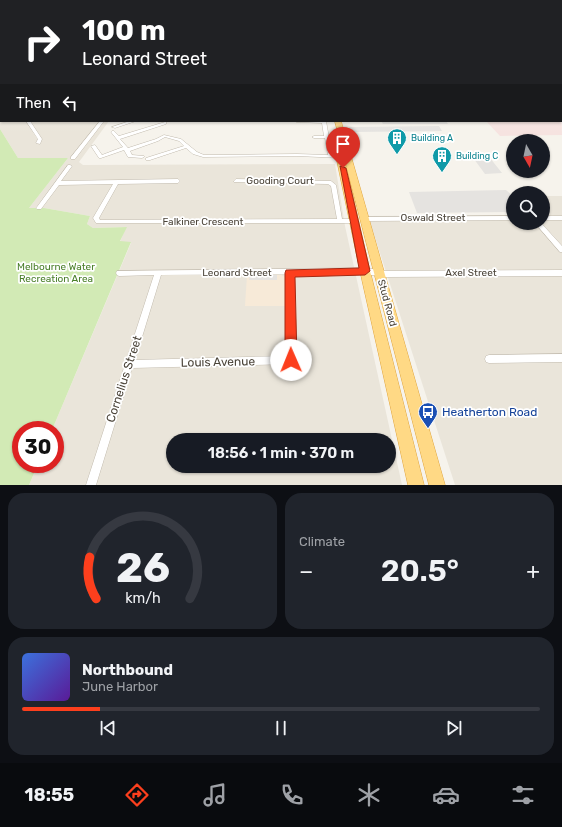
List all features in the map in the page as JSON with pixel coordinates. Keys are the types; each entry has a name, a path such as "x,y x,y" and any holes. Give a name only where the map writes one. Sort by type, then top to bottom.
{"highway":[{"name":"Stud Road","path":"332,122 335,157 360,220 379,274 437,485"},
{"name":"Stud Road","path":"338,122 360,220 365,271 416,485"}],"street":[{"path":"29,122 40,139 38,143"},
{"path":"73,158 101,122"},
{"path":"131,122 113,129 130,156 142,157"},
{"path":"118,138 166,122"},
{"path":"164,136 162,131 166,122"},
{"path":"93,146 101,157 157,140 164,136 177,139 195,154 206,156 296,155 335,157 326,137 324,122"},
{"path":"314,137 326,137"},
{"path":"148,159 187,146"},
{"path":"39,208 70,166"},
{"path":"58,183 178,181"},
{"name":"Gooding Court","path":"236,181 329,182 333,185 340,221"},
{"name":"Falkiner Crescent","path":"116,182 96,218 98,222 360,220"},
{"name":"Oswald Street","path":"360,220 506,218"},
{"path":"550,218 562,218"},
{"path":"544,230 562,250"},
{"name":"Leonard Street","path":"119,273 290,273 365,271 379,274"},
{"name":"Cornelius Street","path":"91,485 158,273"},
{"name":"Louis Avenue","path":"130,364 291,360 290,273"},
{"name":"Axel Street","path":"379,274 562,273"},
{"path":"489,358 562,358"}],"shaded area":[{"path":"0,122 108,122 79,162 83,165 335,164 345,226 391,433 166,433 166,473 396,473 396,458 402,485 29,485 34,473 64,473 64,421 56,421 131,243 120,242 126,227 93,228 87,224 90,216 44,208 29,208 68,158 18,158 0,129"},
{"path":"382,122 447,122 448,124 383,124"},
{"path":"487,122 562,122 562,135 506,134 506,136 500,136"},
{"path":"439,126 442,131 351,132 349,127"},
{"path":"487,154 502,173 485,174 471,155"},
{"path":"506,190 506,212 417,213 409,192"},
{"path":"550,196 562,196 562,485 455,485 368,216 506,215 506,230 550,230"},
{"path":"247,275 281,275 285,277 287,306 245,306"},
{"path":"250,275 277,275 277,280 249,280"}],"green space":[{"name":"Melbourne Water Recreation Area","path":"0,129 18,158 68,158 29,208 44,208 90,216 87,224 93,228 127,227 120,241 131,242 56,421 12,421 12,473 34,473 29,485 0,485"}],"place":[{"name":"Building A","path":"397,155"},
{"name":"Building C","path":"442,173"},
{"name":"Heatherton Road","path":"428,429"}],"route":[{"path":"291,360 290,273 365,271 343,168"}]}
